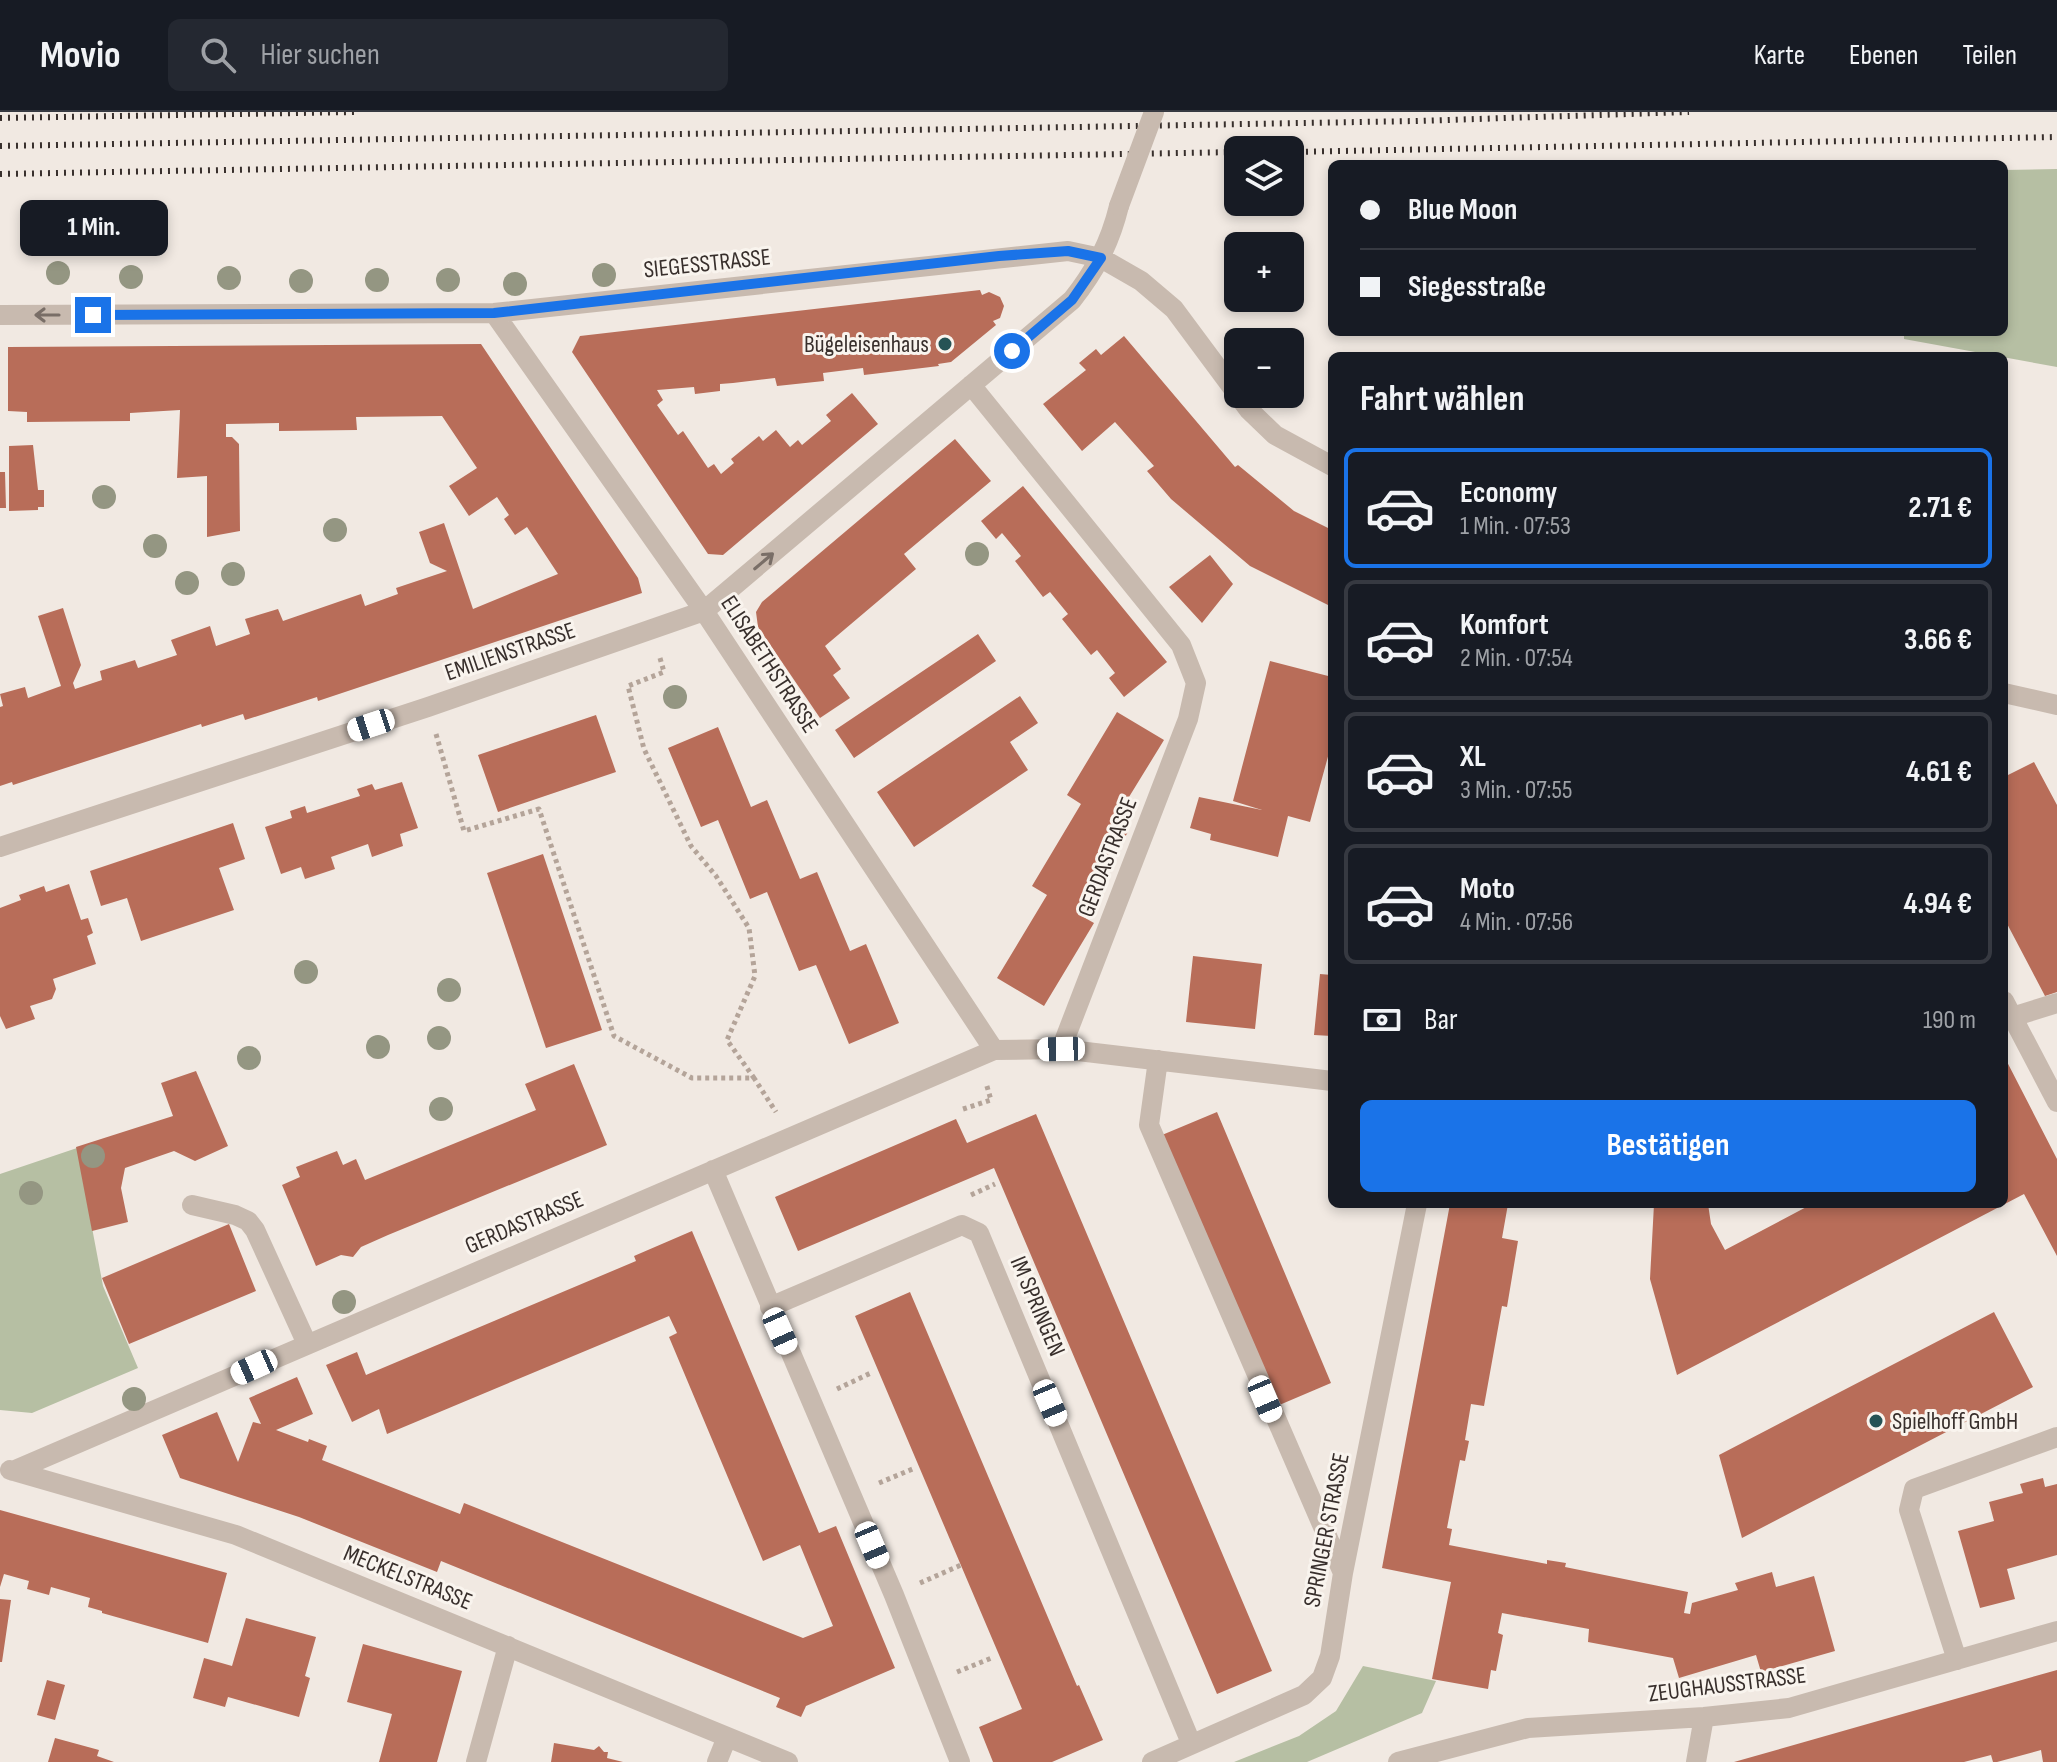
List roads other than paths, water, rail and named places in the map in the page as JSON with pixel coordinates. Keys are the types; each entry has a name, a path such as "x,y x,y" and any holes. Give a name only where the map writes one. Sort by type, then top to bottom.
{"street":[{"name":"EMILIENSTRASSE","path":"0,847 428,707 704,611 1072,300 1101,258 1111,237 1119,206 1154,112"},
{"name":"SIEGESSTRASSE","path":"0,315 494,313 999,256 1068,251 1101,258 1141,281 1174,309 1249,410 1275,435 1328,464"},
{"name":"ELISABETHSTRASSE","path":"494,313 704,611 994,1050"},
{"name":"GERDASTRASSE","path":"971,385 1181,645 1196,683 1188,719 1061,1049"},
{"path":"2008,694 2057,705"},
{"path":"2057,1003 2008,1009 2057,1102"},
{"name":"GERDASTRASSE","path":"7,1469 994,1050 1061,1049 1328,1081"},
{"path":"1158,1060 1149,1125 1343,1573"},
{"path":"713,1170 894,1595 960,1762"},
{"path":"192,1205 248,1221 255,1230 307,1344"},
{"name":"SPRINGER STRASSE","path":"1152,1762 1304,1695 1322,1678 1330,1656 1343,1573 1416,1208"},
{"name":"IM SPRINGEN","path":"770,1307 962,1225 979,1233 1191,1743"},
{"path":"1957,1660 1909,1510 1914,1489 2057,1437"},
{"name":"MECKELSTRASSE","path":"7,1469 236,1535 788,1762"},
{"name":"ZEUGHAUSSTRASSE","path":"1398,1762 1528,1728 1704,1717 1789,1708 2057,1631"},
{"path":"476,1762 508,1646"},
{"path":"1696,1762 1704,1717"},
{"path":"717,1762 727,1737"}],"railway":[{"path":"0,118 357,112"},
{"path":"0,146 1416,121 1689,112"},
{"path":"1304,152 2057,137"},
{"path":"0,174 1224,152"}],"place":[{"name":"Bügeleisenhaus","path":"945,344"},
{"name":"Spielhoff GmbH","path":"1876,1421"}]}
